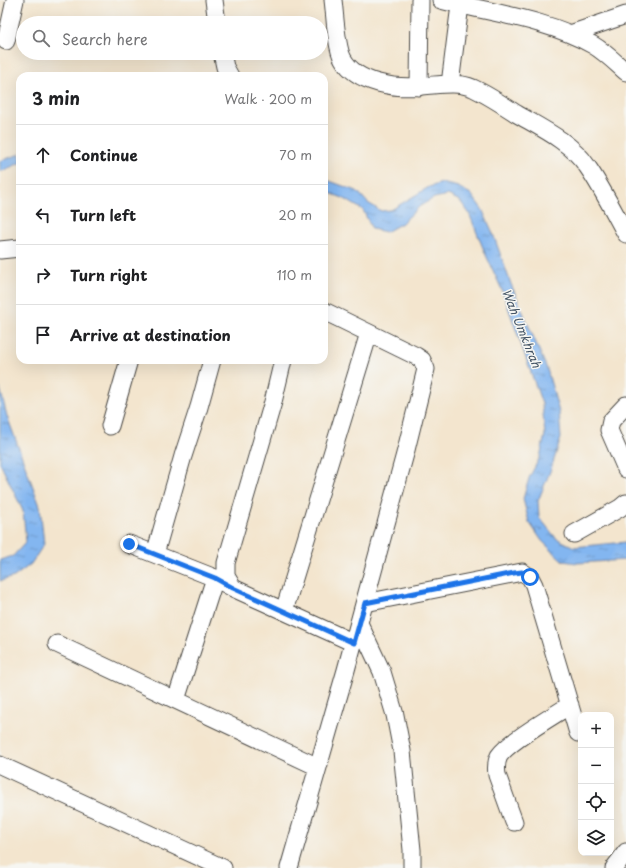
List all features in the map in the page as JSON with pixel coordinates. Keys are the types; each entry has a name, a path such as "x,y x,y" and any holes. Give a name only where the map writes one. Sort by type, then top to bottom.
{"street":[{"path":"6,41 15,0"},
{"path":"214,0 216,16"},
{"path":"333,0 342,59 351,69 363,77 384,85 419,87 462,84 485,94 555,137 578,155 587,166 626,234"},
{"path":"419,87 420,0"},
{"path":"450,84 451,2 530,21 570,34 594,46 626,72"},
{"path":"570,34 626,15"},
{"path":"224,60 228,72"},
{"path":"0,250 16,248"},
{"path":"289,868 365,603 409,439 426,369 422,360 416,356 328,313"},
{"path":"284,611 369,333"},
{"path":"110,426 128,364"},
{"path":"156,554 183,456 211,364"},
{"path":"233,588 226,576 226,563 273,402 282,364"},
{"path":"626,405 611,421 609,430 626,469"},
{"path":"574,534 620,508 626,503"},
{"path":"129,544 215,578 233,588 354,643"},
{"path":"365,603 522,572 530,577 534,585 578,733"},
{"path":"176,700 215,578"},
{"path":"359,623 382,672 395,715 402,751 412,850 412,868"},
{"path":"57,644 318,767"},
{"path":"514,822 497,775 496,766 498,758 510,745 570,705"},
{"path":"0,765 223,868"},
{"path":"614,868 626,852"}],"water":[{"path":"16,155 16,165 0,172 0,161"},
{"name":"Wah Umkhrah","path":"328,180 357,191 368,203 381,211 391,210 429,187 442,183 458,187 471,194 482,209 492,231 511,284 547,369 559,412 561,438 551,469 538,501 539,517 556,538 574,547 626,542 626,560 577,563 563,561 542,541 529,522 523,499 529,478 540,457 545,435 542,404 502,290 469,213 460,201 448,195 434,198 420,206 402,223 386,232 372,229 363,210 343,198 328,192"},
{"path":"0,388 7,416 40,506 44,544 31,564 14,577 0,581 0,560 13,556 26,542 23,511 0,463"}],"route":[{"path":"129,544 215,578 233,588 354,643 365,603 514,573 522,572 530,577"}]}
